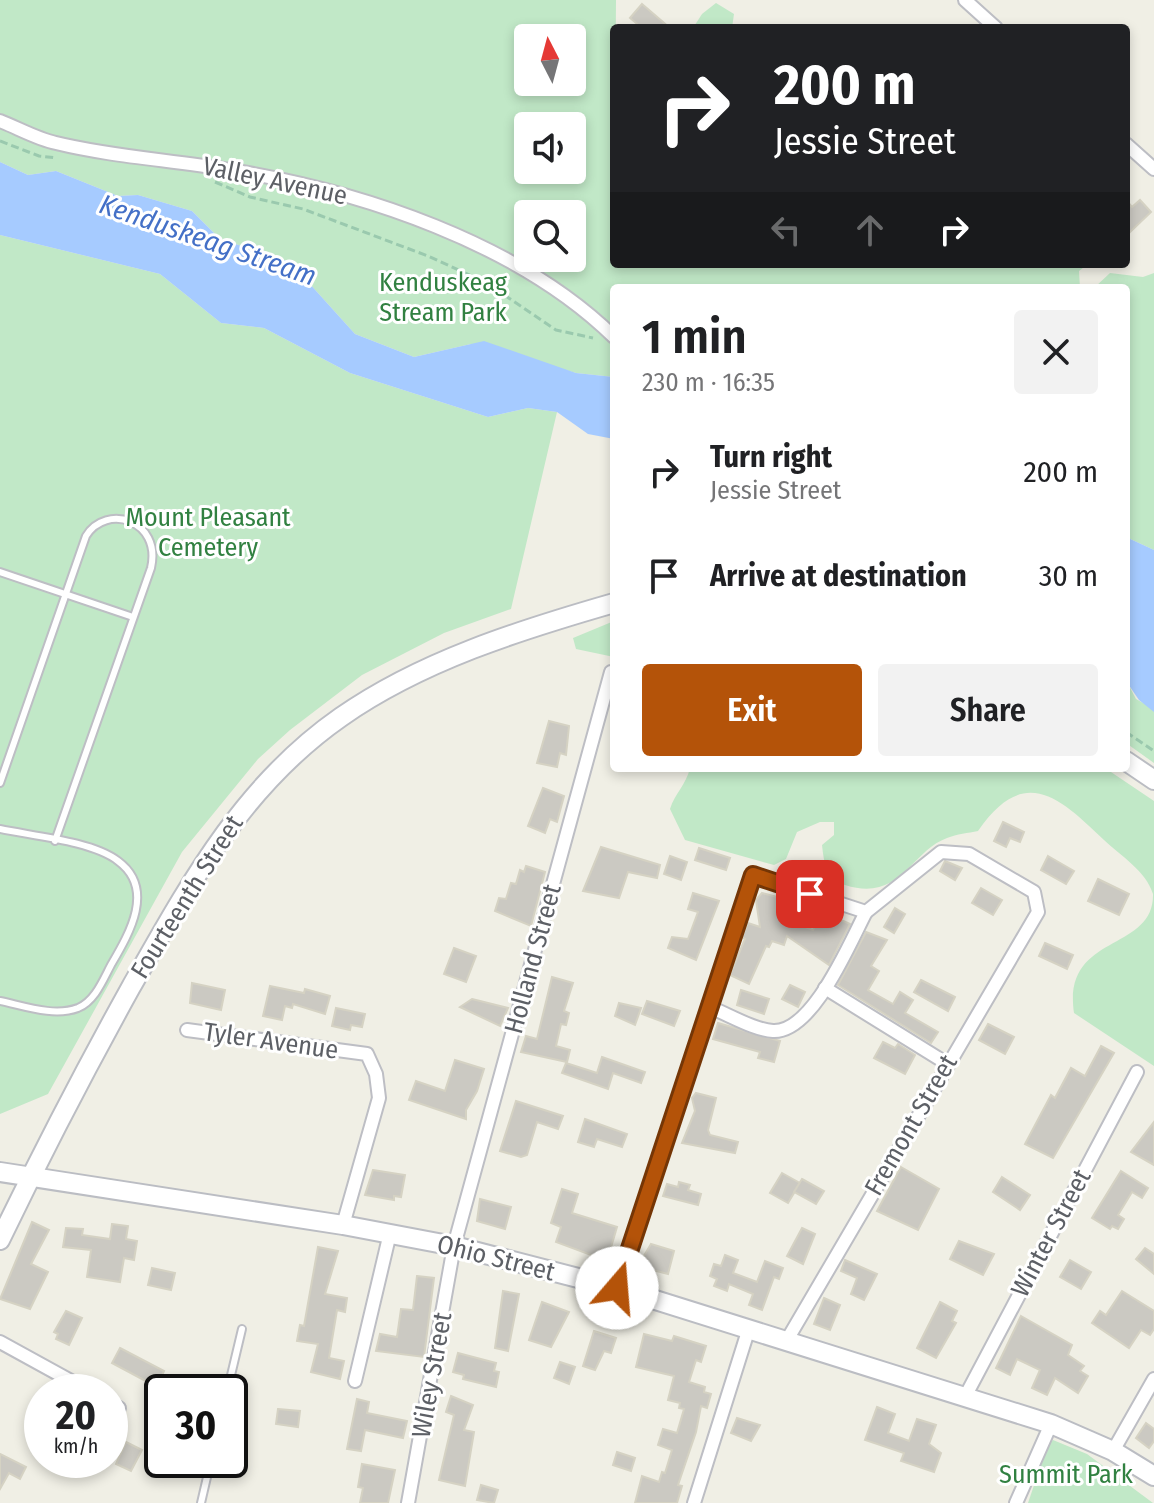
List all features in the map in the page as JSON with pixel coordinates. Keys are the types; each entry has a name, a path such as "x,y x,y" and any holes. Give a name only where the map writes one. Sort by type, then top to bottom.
{"street":[{"path":"965,0 992,24"},
{"name":"Valley Avenue","path":"0,121 54,143 232,170 345,192 500,255 557,290 608,338"},
{"path":"1130,148 1154,169"},
{"name":"Fourteenth Street","path":"0,1240 132,985 235,816 303,746 342,716 397,684 482,645 610,604"},
{"name":"Holland Street","path":"454,1246 610,676"},
{"path":"1130,764 1154,780"},
{"name":"Fremont Street","path":"787,1340 946,1063 1038,912 1034,892 969,854 941,852 866,912"},
{"path":"617,1288 709,1007 753,875 866,912 813,1008 797,1023 774,1031 709,1007"},
{"path":"825,988 946,1063"},
{"name":"Tyler Avenue","path":"187,1030 367,1054 376,1074 379,1098 343,1225"},
{"name":"Winter Street","path":"966,1395 1137,1072"},
{"name":"Ohio Street","path":"0,1172 390,1233 454,1246 617,1288 1051,1424 1113,1451 1154,1476"},
{"path":"355,1381 390,1233"},
{"name":"Wiley Street","path":"408,1503 454,1246"},
{"path":"694,1503 749,1328"},
{"path":"0,1342 58,1374"},
{"path":"1113,1451 1154,1379"},
{"path":"1016,1503 1051,1424"}],"lane":[{"path":"0,783 91,528 106,521 129,522 149,534 154,549 55,841"},
{"path":"0,572 133,617"},
{"path":"0,829 94,849 125,868 137,899 132,927 97,991 84,1005 60,1011 0,1001"},
{"path":"231,1374 242,1329"},
{"path":"201,1503 207,1478"}],"path":[{"path":"0,141 39,156 59,159"},
{"path":"206,181 250,197 303,209 428,256 485,282 556,330 578,337 608,338"},
{"path":"1130,735 1154,751"}],"green space":[{"name":"Kenduskeag Stream Park","path":"0,0 616,0 616,24 610,24 610,268 1083,268 1079,271 1080,284 610,284 610,377 576,373 471,344 414,357 355,334 290,262 220,239 192,211 138,195 118,196 56,171 28,175 0,162"},
{"path":"716,3 734,14 733,24 696,24"},
{"name":"Mount Pleasant Cemetery","path":"0,235 160,274 221,323 264,328 350,373 488,417 528,408 557,412 511,609 444,633 362,675 290,730 258,759 182,852 48,1094 0,1114"},
{"path":"1110,273 1143,277 1154,273 1154,550 1130,539 1130,284 1098,284"},
{"path":"610,623 610,656 576,649 573,638"},
{"path":"1130,688 1136,699 1154,709 1154,763 1130,746"},
{"path":"689,772 1111,772 1154,801 1154,1066 1074,1013 1074,987 1081,969 1094,955 1139,926 1149,913 1153,894 1145,878 1132,864 1072,811 1056,801 1041,794 1026,793 1011,798 995,810 978,831 935,844 892,881 864,889 839,882 827,870 822,845 834,835 834,822 820,822 797,832 786,859 774,865 685,840 670,809"},
{"name":"Summit Park","path":"1053,1440 1087,1454 1153,1503 1028,1503 1048,1444"}],"water":[{"name":"Kenduskeag Stream","path":"0,162 28,175 56,171 118,196 138,195 192,211 220,239 290,262 355,334 414,357 484,341 576,373 610,377 610,438 588,434 557,412 528,408 488,417 350,373 264,328 221,323 160,274 0,235"},
{"path":"1130,539 1154,550 1154,712 1139,700 1130,687"}],"building":[{"path":"642,4 665,24 637,24 630,18"},
{"path":"1140,200 1151,212 1130,232 1130,205 1132,207"},
{"path":"549,721 569,726 566,755 560,753 557,767 537,763"},
{"path":"543,788 564,796 557,822 550,819 545,833 528,826"},
{"path":"1003,822 1024,832 1020,842 1010,838 1006,847 994,841"},
{"path":"601,847 660,865 657,878 628,872 619,898 583,891"},
{"path":"699,848 730,858 726,870 695,860"},
{"path":"670,856 687,862 681,880 664,874"},
{"path":"1048,856 1074,871 1066,884 1041,870"},
{"path":"945,861 962,868 955,880 940,871"},
{"path":"526,866 545,872 531,926 495,911 499,898 506,899 511,883 516,884 520,870 524,872"},
{"path":"1098,879 1129,894 1119,915 1088,901"},
{"path":"981,888 1002,900 993,915 972,903"},
{"path":"693,893 719,901 696,960 668,948 672,937 688,939 698,912 688,909"},
{"path":"762,893 800,903 792,922 813,930 822,911 850,924 829,965 787,936 784,945 772,941 769,947 766,946 749,984 730,975 748,923 760,927 756,900"},
{"path":"895,908 905,914 894,933 884,927"},
{"path":"866,932 887,940 871,966 879,971 868,990 893,1004 900,992 913,1000 905,1013 938,1032 931,1043 838,985"},
{"path":"1045,943 1073,955 1067,969 1039,956"},
{"path":"454,948 476,956 466,982 444,974"},
{"path":"552,977 573,983 564,1011 569,1013 566,1025 561,1024 556,1046 570,1050 567,1062 521,1052 526,1036 537,1039"},
{"path":"921,980 955,997 948,1011 914,992"},
{"path":"192,983 225,990 221,1010 190,1003"},
{"path":"790,985 805,992 798,1007 782,999"},
{"path":"270,986 304,993 305,989 330,996 325,1014 293,1004 292,1008 285,1006 282,1020 263,1016"},
{"path":"741,990 769,999 764,1014 737,1005"},
{"path":"472,999 508,1008 500,1026 460,1007"},
{"path":"647,1001 680,1011 674,1026 642,1014"},
{"path":"619,1003 641,1008 635,1025 615,1016"},
{"path":"336,1008 365,1014 362,1027 351,1025 350,1030 332,1026"},
{"path":"718,1023 780,1041 774,1062 758,1058 760,1052 713,1039"},
{"path":"988,1024 1014,1037 1005,1054 979,1040"},
{"path":"883,1042 895,1048 898,1044 915,1055 905,1074 874,1058"},
{"path":"1101,1046 1114,1053 1053,1158 1025,1144 1051,1095 1055,1098 1071,1068 1085,1076"},
{"path":"602,1057 645,1072 641,1083 613,1073 608,1089 562,1073 566,1063 597,1073"},
{"path":"455,1060 484,1069 477,1091 466,1110 466,1119 409,1100 416,1081 445,1091"},
{"path":"696,1093 716,1098 708,1130 710,1135 738,1142 735,1153 682,1143 695,1111 692,1098"},
{"path":"516,1101 563,1116 558,1129 537,1122 527,1155 521,1157 500,1151"},
{"path":"585,1119 627,1134 622,1147 597,1139 594,1147 578,1142"},
{"path":"1154,1122 1154,1165 1131,1152"},
{"path":"901,1167 939,1189 918,1230 877,1211"},
{"path":"373,1170 405,1175 401,1197 394,1196 394,1200 365,1195"},
{"path":"1121,1171 1148,1188 1142,1198 1132,1192 1118,1215 1124,1219 1118,1229 1112,1226 1110,1229 1092,1218"},
{"path":"782,1173 800,1183 788,1203 770,1193"},
{"path":"1002,1177 1030,1195 1020,1210 993,1192"},
{"path":"802,1179 824,1191 816,1204 794,1192"},
{"path":"679,1182 690,1185 688,1190 701,1194 698,1205 663,1196 667,1184 678,1187"},
{"path":"562,1189 578,1194 572,1213 617,1227 607,1261 556,1242 561,1227 551,1223"},
{"path":"480,1199 511,1207 505,1229 477,1221"},
{"path":"32,1222 49,1230 31,1264 48,1272 30,1309 0,1299"},
{"path":"112,1224 128,1226 126,1239 137,1241 134,1260 124,1258 120,1282 87,1277 91,1250 63,1247 66,1228 83,1229 82,1235 110,1239"},
{"path":"802,1228 815,1234 803,1264 787,1256"},
{"path":"959,1241 994,1254 983,1275 950,1259"},
{"path":"651,1244 674,1251 668,1274 645,1268 642,1259"},
{"path":"318,1247 338,1251 325,1294 347,1298 345,1312 337,1310 329,1358 344,1361 340,1379 311,1372 318,1344 297,1341 300,1325 304,1326"},
{"path":"1145,1248 1154,1254 1154,1274 1136,1259"},
{"path":"725,1255 738,1260 733,1273 757,1282 765,1261 783,1268 779,1279 774,1277 762,1310 749,1305 753,1294 729,1284 727,1291 714,1286 717,1279 710,1276 714,1264 721,1266"},
{"path":"845,1260 877,1274 864,1300 851,1294 857,1278 841,1271"},
{"path":"1070,1260 1091,1272 1081,1289 1060,1277"},
{"path":"152,1268 175,1273 171,1290 148,1285"},
{"path":"417,1276 434,1278 424,1357 376,1351 380,1334 397,1337 401,1309 413,1310"},
{"path":"503,1291 519,1294 508,1351 495,1348"},
{"path":"1122,1291 1154,1311 1154,1329 1150,1335 1141,1330 1129,1348 1092,1323 1100,1311 1106,1315"},
{"path":"824,1298 840,1305 830,1330 814,1324"},
{"path":"542,1302 569,1312 551,1347 529,1340"},
{"path":"940,1302 957,1311 952,1321 956,1323 936,1358 917,1348"},
{"path":"66,1311 82,1318 69,1345 56,1339 58,1334 54,1332"},
{"path":"1021,1316 1072,1345 1068,1355 1084,1366 1080,1371 1088,1376 1078,1393 1055,1378 1047,1395 1032,1388 1040,1370 1017,1359 1010,1375 996,1368"},
{"path":"594,1331 616,1338 611,1353 604,1351 595,1370 583,1366"},
{"path":"644,1334 672,1341 674,1336 706,1346 701,1362 696,1360 689,1382 705,1387 704,1392 711,1394 707,1408 701,1406 696,1432 678,1485 682,1486 677,1503 635,1503 642,1476 659,1482 662,1472 665,1473 672,1450 658,1445 663,1429 677,1433 684,1409 679,1408 680,1403 668,1400 674,1376 636,1367"},
{"path":"120,1348 164,1371 163,1374 144,1374 144,1380 112,1363"},
{"path":"458,1353 496,1363 494,1371 499,1372 496,1387 463,1379 464,1375 453,1372"},
{"path":"560,1362 575,1367 569,1384 554,1378"},
{"path":"451,1396 473,1405 464,1430 474,1432 465,1486 439,1480 454,1415 446,1412"},
{"path":"357,1399 369,1402 367,1413 407,1421 403,1438 365,1430 361,1451 347,1449"},
{"path":"877,1407 895,1414 888,1433 909,1441 917,1419 936,1425 929,1444 941,1453 934,1472 901,1461 904,1453 865,1440"},
{"path":"278,1409 300,1411 298,1427 276,1424"},
{"path":"737,1418 760,1425 751,1441 731,1433"},
{"path":"1146,1423 1154,1429 1154,1441 1149,1448 1136,1438"},
{"path":"128,1443 142,1450 131,1471 128,1470"},
{"path":"617,1452 635,1458 631,1471 613,1465"},
{"path":"0,1454 24,1466 24,1471 20,1479 9,1473 0,1489"},
{"path":"362,1464 395,1470 388,1503 360,1503 363,1488 358,1487"},
{"path":"481,1485 498,1490 494,1503 477,1500"}],"route":[{"path":"617,1288 753,875 810,894"}]}
